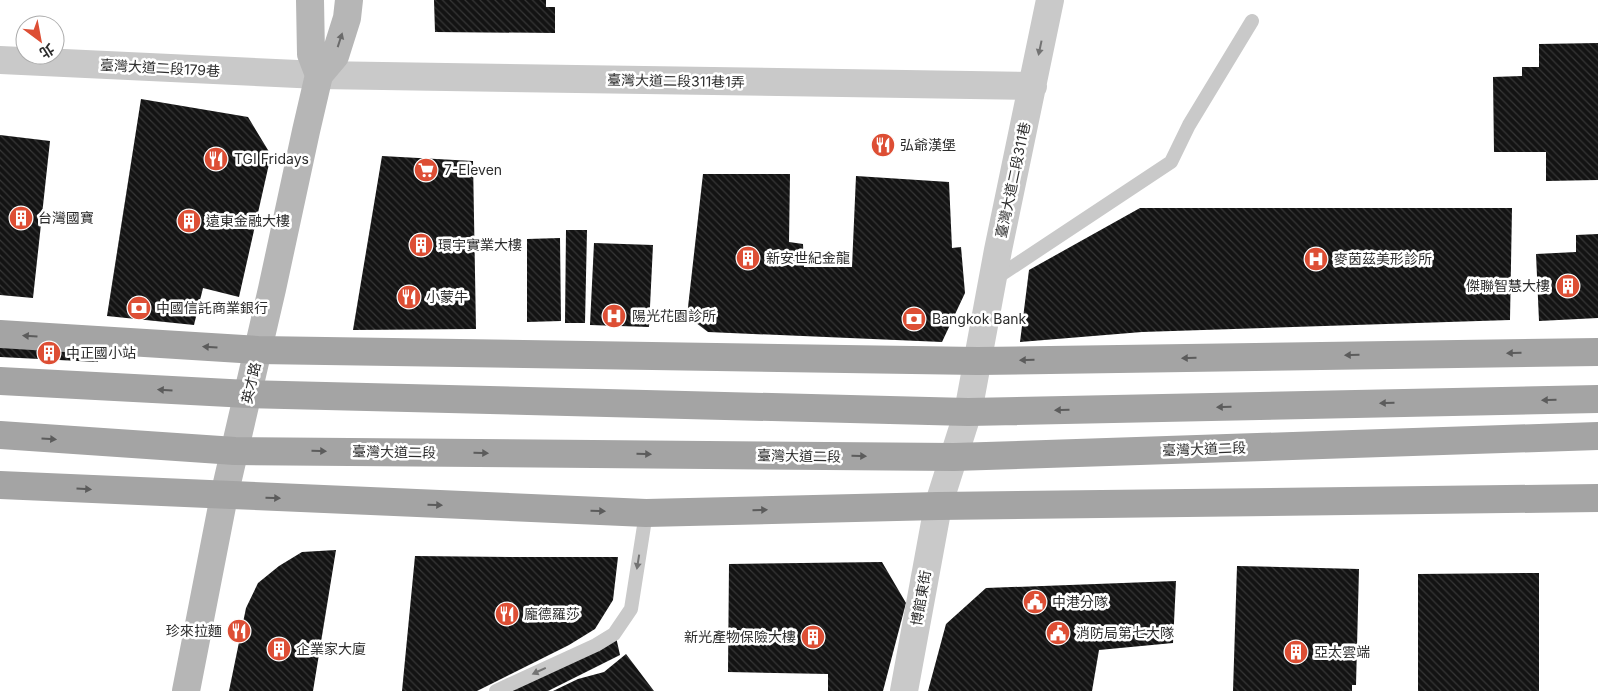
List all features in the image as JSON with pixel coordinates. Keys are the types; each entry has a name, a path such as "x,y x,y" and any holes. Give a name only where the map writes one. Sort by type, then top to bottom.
{"main road":[{"path":"310,0 311,54 319,75"},
{"name":"英才路","path":"186,691 224,496 319,75 335,56 347,18 349,0"},
{"path":"0,334 258,350 978,361 1598,352"},
{"path":"0,381 248,394 968,412 1598,399"},
{"name":"臺灣大道二段","path":"0,436 235,451 954,457 1598,436"},
{"path":"0,485 646,513 938,506 1598,498"}],"street":[{"name":"臺灣大道二段311巷","path":"968,412 1050,0"},
{"name":"臺灣大道二段179巷","path":"0,60 319,75"},
{"name":"臺灣大道二段311巷1弄","path":"319,75 1033,86"},
{"name":"博館東街","path":"904,691 938,506 968,412"}],"lane":[{"path":"993,280 1172,162 1189,125 1252,20"},
{"path":"496,691 596,645 614,634 631,609 646,513"}],"building":[{"path":"434,0 546,0 546,7 555,7 555,33 435,32"},
{"path":"1598,43 1598,180 1546,181 1546,152 1494,152 1493,77 1522,76 1522,67 1539,67 1539,44"},
{"name":"遠東金融大樓","path":"141,99 248,117 271,155 239,297 203,288 194,325 107,316"},
{"name":"台灣國寶","path":"0,135 50,141 33,298 0,295"},
{"name":"環宇實業大樓","path":"382,156 473,161 476,329 353,330"},
{"name":"新安世紀金龍","path":"703,174 790,174 789,242 803,244 804,267 852,267 856,176 949,182 952,248 961,247 965,293 942,342 708,332 687,316"},
{"path":"1140,208 1512,208 1510,320 1142,332 1020,342 1029,270"},
{"path":"566,230 587,230 585,323 565,323"},
{"name":"傑聯智慧大樓","path":"1598,234 1598,318 1539,321 1536,254 1576,252 1576,235"},
{"path":"560,238 561,321 527,322 527,239"},
{"path":"594,243 653,245 649,327 590,325"},
{"name":"中正國小站","path":"0,344 98,350 98,362 0,357"},
{"name":"企業家大廈","path":"336,550 313,691 229,691 246,608 258,583 279,566 302,552"},
{"name":"龐德羅莎","path":"415,556 618,557 613,600 595,629 569,645 477,691 402,691"},
{"name":"新光產物保險大樓","path":"882,562 906,603 883,691 828,691 828,674 728,672 729,564"},
{"name":"亞太雲端","path":"1237,566 1359,569 1356,685 1352,685 1352,691 1233,691"},
{"path":"1539,573 1539,691 1418,691 1418,574"},
{"name":"消防局第七大隊","path":"1176,581 1173,643 1099,650 1092,691 928,691 946,624 986,588"},
{"path":"616,637 620,655 548,691 505,691"},
{"path":"626,654 654,691 553,691 578,679 604,672"}],"place":[{"name":"弘爺漢堡","path":"883,145"},
{"name":"TGI Fridays","path":"216,159"},
{"name":"7-Eleven","path":"426,170"},
{"name":"台灣國寶","path":"21,218"},
{"name":"遠東金融大樓","path":"189,221"},
{"name":"環宇實業大樓","path":"421,245"},
{"name":"新安世紀金龍","path":"748,258"},
{"name":"麥茵茲美形診所","path":"1316,259"},
{"name":"傑聯智慧大樓","path":"1568,286"},
{"name":"小蒙牛","path":"409,297"},
{"name":"中國信託商業銀行","path":"139,308"},
{"name":"陽光花園診所","path":"614,316"},
{"name":"Bangkok Bank","path":"914,319"},
{"name":"中正國小站","path":"49,353"},
{"name":"中港分隊","path":"1035,602"},
{"name":"龐德羅莎","path":"507,614"},
{"name":"珍來拉麵","path":"239,631"},
{"name":"消防局第七大隊","path":"1058,633"},
{"name":"新光產物保險大樓","path":"813,637"},
{"name":"企業家大廈","path":"279,649"},
{"name":"亞太雲端","path":"1296,652"}]}
